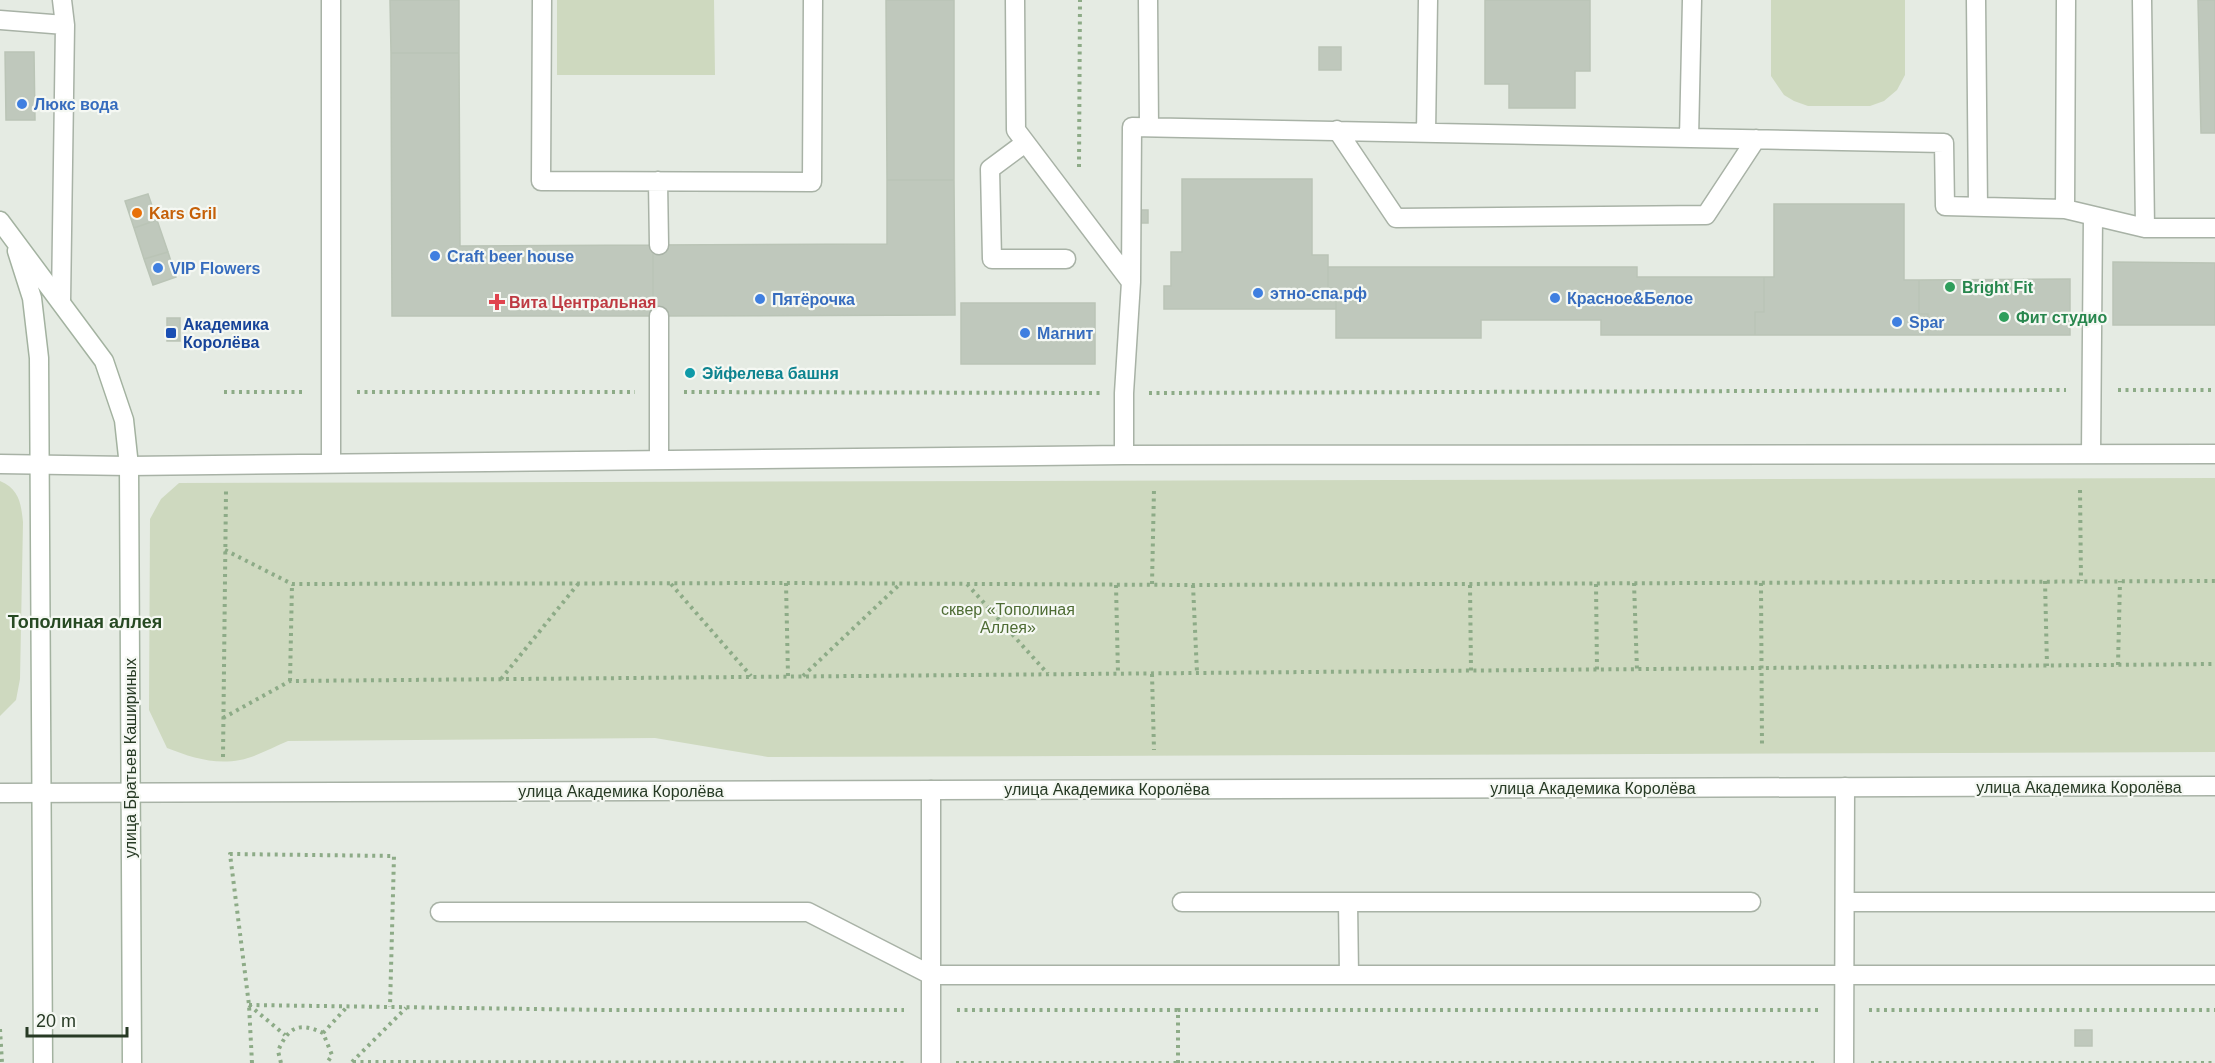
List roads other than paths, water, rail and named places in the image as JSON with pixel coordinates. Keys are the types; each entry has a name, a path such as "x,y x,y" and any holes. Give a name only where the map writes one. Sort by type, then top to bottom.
{"street":[{"path":"61,302 65,25 62,0"},
{"path":"331,0 331,463"},
{"path":"542,0 542,181 813,182 813,0"},
{"path":"1015,0 1016,130 1131,282"},
{"path":"1148,0 1149,127"},
{"path":"1426,133 1428,0"},
{"path":"1689,138 1692,0"},
{"path":"1976,0 1978,207"},
{"path":"2065,209 2066,0"},
{"path":"2142,0 2145,228"},
{"path":"0,20 65,25"},
{"path":"1124,455 1124,393 1131,282 1132,127 1944,143 1945,206 2065,209 2145,228 2215,228"},
{"path":"1337,130 1396,218 1706,215 1755,139"},
{"path":"1025,143 990,169 992,259 1066,259"},
{"path":"658,181 659,245"},
{"path":"2091,454 2093,216"},
{"name":"улица Братьев Кашириных","path":"6,228 104,361 124,420 129,466 132,1063"},
{"name":"улица Братьев Кашириных","path":"6,228 32,298 39,358 43,1063"},
{"path":"659,316 659,459"},
{"path":"0,464 129,466 1124,455 2215,454"},
{"name":"улица Академика Королёва","path":"0,793 2215,786"},
{"path":"1844,1063 1845,788"},
{"path":"931,790 931,1063"},
{"path":"1182,902 1751,902"},
{"path":"1348,902 1349,975"},
{"path":"1845,902 2215,902"},
{"path":"440,912 808,912 931,975 2215,975"}],"place":[{"name":"Люкс вода","path":"22,104"},
{"name":"Kars Gril","path":"137,213"},
{"name":"Craft beer house","path":"435,256"},
{"name":"VIP Flowers","path":"158,268"},
{"name":"Bright Fit","path":"1950,287"},
{"name":"этно-спа.рф","path":"1258,293"},
{"name":"Красное&Белое","path":"1555,298"},
{"name":"Пятёрочка","path":"760,299"},
{"name":"Вита Центральная","path":"497,302"},
{"name":"Фит студио","path":"2004,317"},
{"name":"Spar","path":"1897,322"},
{"name":"Академика Королёва","path":"171,333"},
{"name":"Магнит","path":"1025,333"},
{"name":"Эйфелева башня","path":"690,373"}],"district":[{"name":"Тополиная аллея","path":"85,622"}],"park label":[{"name":"сквер «Тополиная Аллея»","path":"1008,618"}]}
